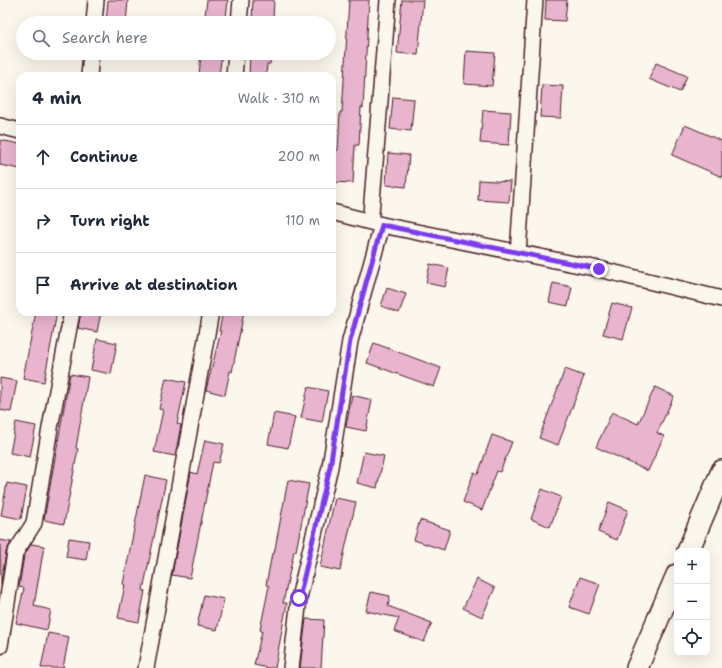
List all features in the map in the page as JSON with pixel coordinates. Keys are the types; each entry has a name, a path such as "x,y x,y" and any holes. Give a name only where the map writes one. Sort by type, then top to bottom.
{"main road":[{"path":"689,548 722,471"},
{"path":"637,668 674,582"}],"street":[{"path":"95,16 96,0"},
{"path":"240,16 241,0"},
{"path":"291,668 299,598 330,467 350,341 376,223 371,206 388,0"},
{"path":"518,253 535,0"},
{"path":"89,72 90,60"},
{"path":"234,72 235,60"},
{"path":"0,126 16,130"},
{"path":"336,213 376,223 599,269 722,299"},
{"path":"0,646 15,553 34,523 71,316"},
{"path":"146,668 210,316"}],"building":[{"path":"108,0 128,0 127,16 107,16"},
{"path":"207,0 228,0 226,16 205,16"},
{"path":"253,0 274,0 273,16 252,16"},
{"path":"349,0 369,0 363,108 361,107 359,145 355,145 353,183 336,182 336,150 338,150 340,112 342,112"},
{"path":"402,0 423,0 418,55 397,53"},
{"path":"546,0 567,0 565,21 545,20"},
{"path":"466,51 495,53 492,86 464,84"},
{"path":"200,60 221,60 220,72 199,72"},
{"path":"250,60 270,60 270,64 267,64 266,72 249,72"},
{"path":"656,63 687,76 680,92 649,79"},
{"path":"542,85 563,86 561,118 540,117"},
{"path":"393,97 414,99 411,131 390,129"},
{"path":"483,110 511,112 509,145 480,143"},
{"path":"685,125 722,141 722,177 672,155"},
{"path":"0,140 16,143 16,168 0,165"},
{"path":"388,153 409,155 406,187 386,185"},
{"path":"479,180 511,182 509,202 478,200"},
{"path":"430,264 449,268 445,287 426,283"},
{"path":"553,283 572,287 568,306 549,302"},
{"path":"387,288 406,294 399,313 381,306"},
{"path":"612,303 632,308 623,339 603,334"},
{"path":"35,316 56,316 44,382 23,378"},
{"path":"80,316 100,316 97,332 78,328"},
{"path":"222,316 243,316 232,372 230,371 225,395 206,390 221,331 219,331"},
{"path":"97,339 117,343 111,374 91,370"},
{"path":"374,343 441,368 434,387 367,363"},
{"path":"565,369 584,376 558,445 539,438"},
{"path":"70,374 88,377 76,448 78,449 64,524 44,520"},
{"path":"0,378 17,381 11,412 0,410"},
{"path":"166,378 186,382 177,424 181,425 175,456 154,452 163,410 159,409"},
{"path":"308,387 328,391 322,422 301,418"},
{"path":"655,387 674,396 657,433 664,436 648,471 596,447 612,412 638,424"},
{"path":"352,395 372,400 366,431 346,427"},
{"path":"274,413 295,417 288,448 268,444"},
{"path":"16,422 36,426 30,457 10,453"},
{"path":"492,435 512,442 500,472 497,471 482,510 463,502 474,472 478,474"},
{"path":"205,440 224,444 219,463 213,462 190,578 172,575 191,472 197,474"},
{"path":"364,452 384,456 377,488 357,483"},
{"path":"145,475 166,480 143,590 145,591 139,622 118,618 125,585 123,584"},
{"path":"288,480 309,484 296,551 294,551 283,603 287,603 275,668 268,668 254,665 262,631 260,630 269,586 266,585 272,554 274,554"},
{"path":"7,483 27,487 21,519 1,515"},
{"path":"542,489 561,497 550,527 531,519"},
{"path":"335,498 356,502 340,571 320,567"},
{"path":"609,502 628,510 617,540 598,532"},
{"path":"420,520 450,530 444,550 414,540"},
{"path":"69,538 89,541 86,560 66,557"},
{"path":"0,540 11,542 6,552 1,584"},
{"path":"31,544 44,546 34,606 51,610 47,630 16,623 24,588 19,587 24,556"},
{"path":"580,577 600,584 589,614 569,607"},
{"path":"477,579 495,588 482,617 463,608"},
{"path":"371,592 390,596 388,606 432,623 424,642 394,631 399,618 366,611"},
{"path":"204,595 224,599 217,630 197,626"},
{"path":"306,619 324,620 321,668 300,668"},
{"path":"48,633 69,637 63,668 41,668"}],"route":[{"path":"299,598 330,467 350,341 382,225 599,269"}]}
